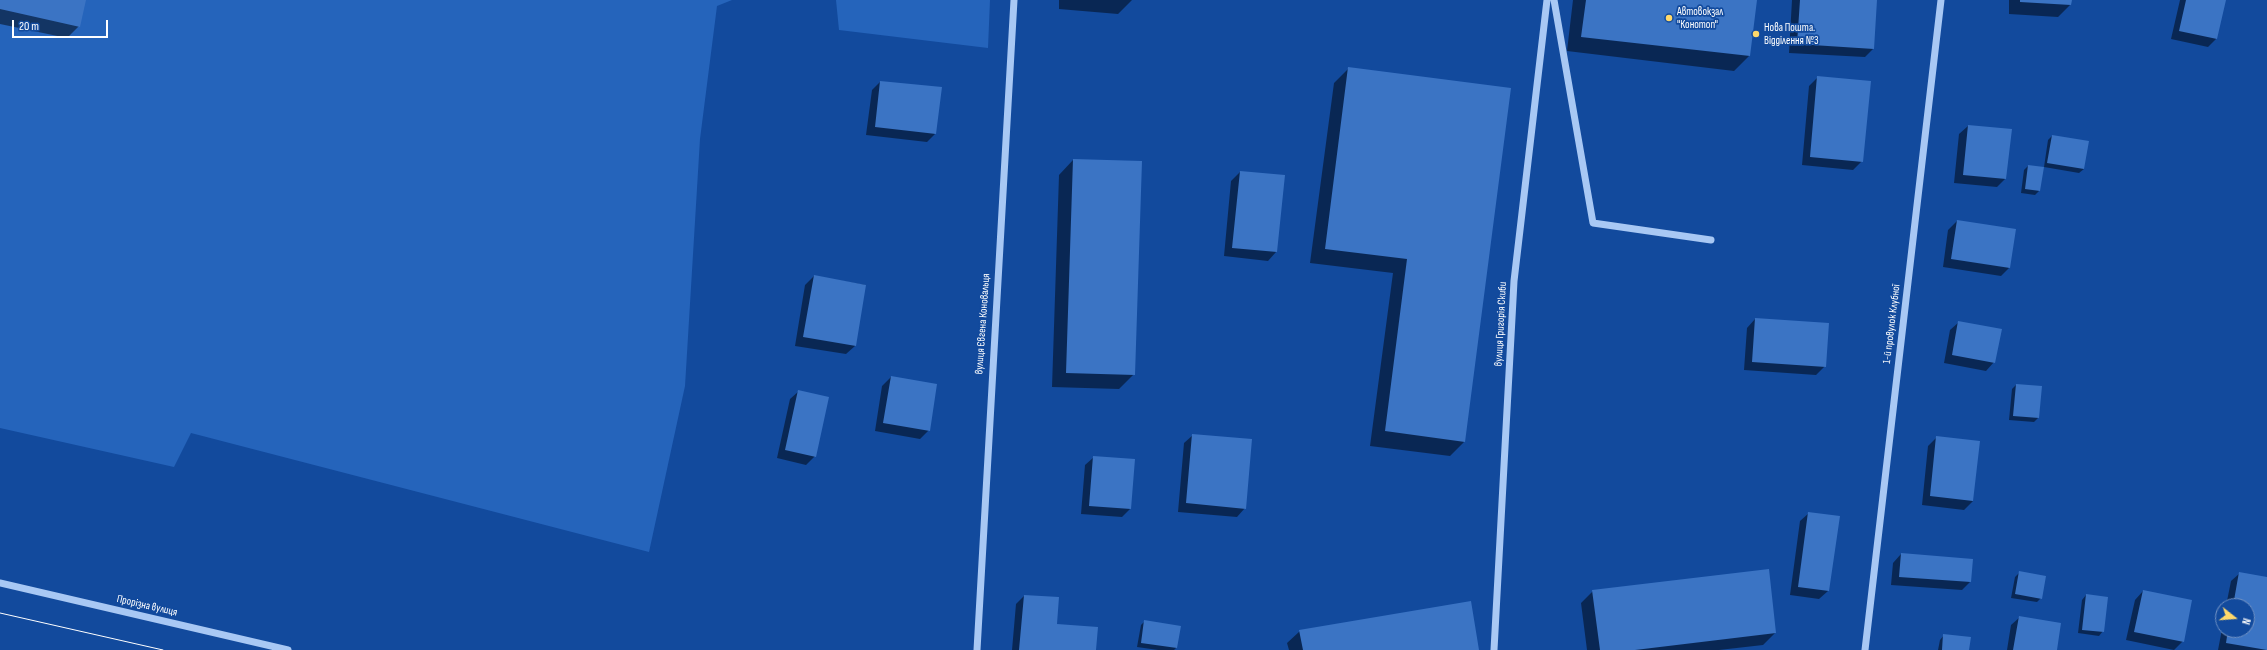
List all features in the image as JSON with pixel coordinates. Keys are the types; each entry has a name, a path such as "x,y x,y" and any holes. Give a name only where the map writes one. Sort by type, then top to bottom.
{"street":[{"name":"вулиця Євгена Коновальця","path":"977,650 1014,0"},
{"name":"вулиця Григорія Скиби","path":"1494,650 1514,281 1547,0"},
{"path":"1554,0 1593,223 1711,240"},
{"name":"1-й провулок Клубної","path":"1865,650 1941,0"},
{"name":"Прорізна вулиця","path":"0,583 288,650"}],"shaded area":[{"path":"0,0 732,0 717,6 700,139 685,386 649,552 191,433 174,467 0,428"},
{"path":"836,0 990,0 988,48 839,30"}],"building":[{"path":"0,0 86,0 80,27 0,9"},
{"name":"Автовокзал \"Конотоп\"","path":"1586,0 1757,0 1750,56 1581,37"},
{"path":"1800,0 1877,0 1874,49 1797,44"},
{"path":"2020,0 2072,0 2071,5 2020,2"},
{"path":"2186,0 2226,0 2217,39 2179,31"},
{"path":"1348,67 1511,88 1465,442 1385,431 1407,259 1325,249"},
{"path":"1817,76 1871,81 1863,162 1810,157"},
{"path":"880,81 942,87 936,134 875,127"},
{"path":"1968,125 2012,129 2006,179 1963,175"},
{"path":"2052,135 2089,141 2084,169 2047,163"},
{"path":"1073,159 1142,161 1135,375 1066,373"},
{"path":"2028,165 2044,167 2040,191 2025,189"},
{"path":"1240,171 1285,175 1277,252 1232,248"},
{"path":"1957,220 2016,229 2010,268 1951,259"},
{"path":"814,275 866,285 856,346 803,337"},
{"path":"1755,318 1829,323 1826,367 1752,362"},
{"path":"1958,321 2002,329 1995,363 1952,355"},
{"path":"891,376 937,384 930,431 883,423"},
{"path":"2016,384 2042,386 2039,418 2013,416"},
{"path":"798,390 829,397 816,457 785,450"},
{"path":"1192,434 1252,439 1246,509 1186,503"},
{"path":"1936,436 1980,441 1973,501 1930,496"},
{"path":"1093,456 1135,459 1131,509 1089,506"},
{"path":"1808,512 1840,516 1829,591 1798,587"},
{"path":"1901,553 1973,559 1971,582 1899,577"},
{"path":"1769,569 1776,633 1635,650 1600,650 1592,590"},
{"path":"2019,571 2046,576 2042,599 2015,594"},
{"path":"2239,572 2267,577 2267,650 2226,643 2227,638 2255,638 2255,598 2234,598"},
{"path":"2143,590 2192,600 2184,642 2134,632"},
{"path":"2086,594 2108,597 2104,632 2082,630"},
{"path":"1024,595 1059,597 1057,624 1098,627 1096,650 1019,650"},
{"path":"1471,601 1479,650 1303,650 1299,630"},
{"path":"2019,616 2061,623 2057,650 2013,650"},
{"path":"1144,620 1181,626 1177,648 1141,643"},
{"path":"1943,634 1971,637 1969,650 1942,650"}],"tram line":[{"path":"0,613 163,650"}],"place":[{"name":"Автовокзал \"Конотоп\"","path":"1669,18"},
{"name":"Нова Пошта. Відділення №3","path":"1756,34"}]}
